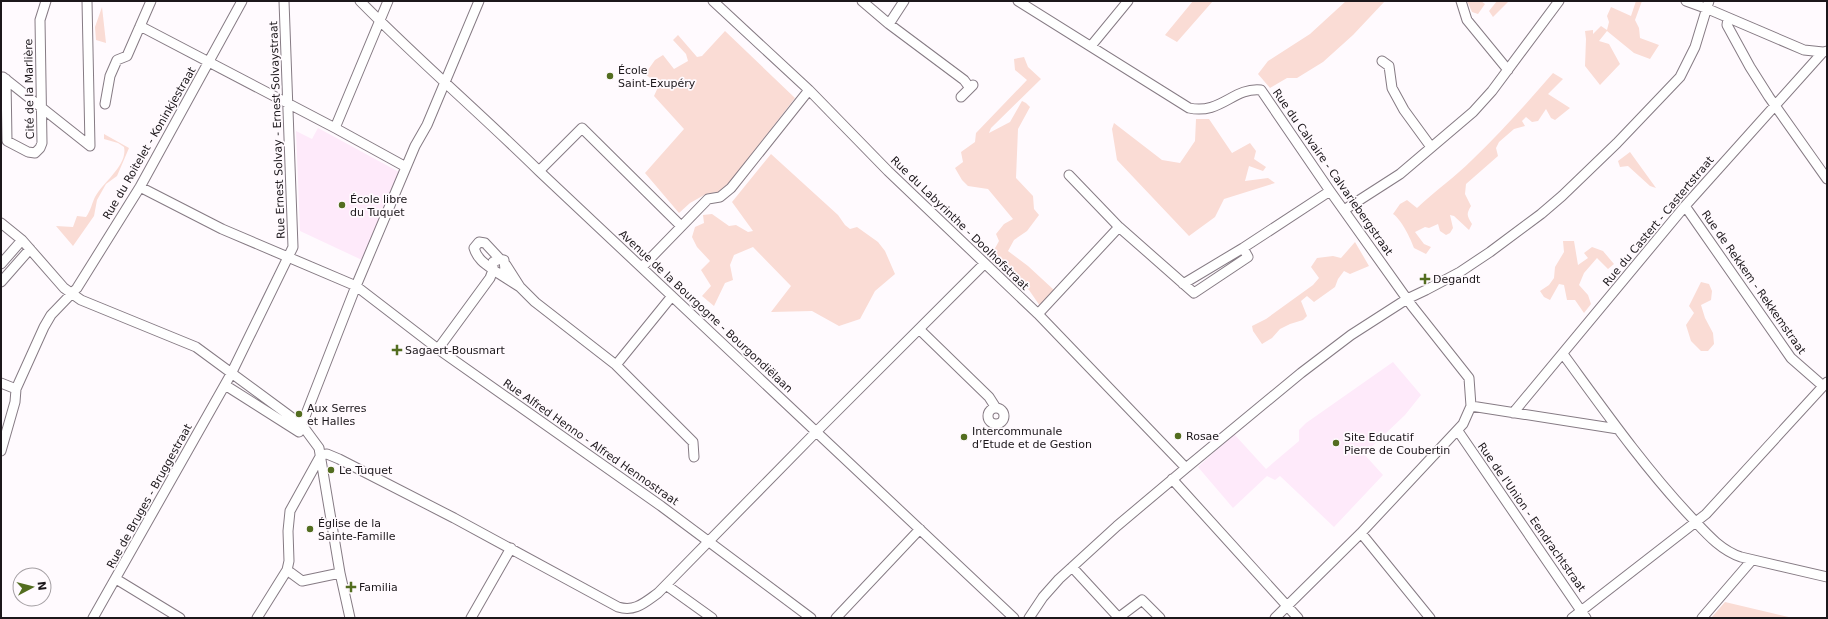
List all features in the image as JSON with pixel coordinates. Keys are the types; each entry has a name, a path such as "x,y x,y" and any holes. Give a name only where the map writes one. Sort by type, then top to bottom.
{"street":[{"name":"Cité de la Marlière","path":"3,77 6,137 9,143 31,153 35,153 39,150 42,143 40,20 46,1"},
{"path":"3,77 90,146 87,1"},
{"path":"105,104 110,76 117,60 127,56 151,1"},
{"name":"Rue du Roitelet - Koninkjestraat","path":"1,451 15,402 16,389 44,327 51,315 72,294 140,187 242,1"},
{"name":"Rue Ernest Solvay - Ernest Solvaystraat","path":"231,374 293,247 289,104 284,1"},
{"name":"Avenue de la Bourgogne - Bourgondiëlaan","path":"360,1 380,22 486,119 539,171 1014,618"},
{"path":"336,128 388,1"},
{"path":"225,385 292,429 299,432 356,286 415,146 427,125 479,1"},
{"name":"Rue du Labyrinthe - Doolhofstraat","path":"713,1 809,90 888,171 1038,314 1186,468"},
{"path":"862,1 889,24 971,86 961,97"},
{"path":"889,24 904,1"},
{"name":"Rue du Calvaire - Calvariebergstraat","path":"1018,1 1189,108 1200,111 1215,107 1251,89 1261,90 1330,191 1407,299 1469,378 1471,406"},
{"path":"1091,46 1128,1"},
{"path":"1461,1 1467,20 1508,70"},
{"path":"1344,210 1400,174 1473,112 1492,91 1559,1"},
{"path":"1686,1 1709,5 1728,18 1804,50 1825,52"},
{"path":"1028,618 1043,596 1072,567 1172,479 1308,368 1352,335 1407,299 1453,275 1490,252 1541,214 1585,175 1649,111 1680,77 1695,48 1709,5"},
{"path":"1728,18 1727,25 1750,67 1827,179"},
{"path":"140,26 336,128 406,167"},
{"name":"Rue du Castert - Castertstraat","path":"1513,412 1686,206 1775,105 1825,52"},
{"path":"1382,61 1389,66 1392,88 1398,99 1431,147"},
{"path":"642,267 708,199 720,197 731,188 809,90"},
{"path":"539,171 582,128 588,136 681,226"},
{"path":"1069,175 1119,227 1194,293 1248,257 1244,248"},
{"name":"Rue Alfred Henno - Alfred Hennostraat","path":"140,187 222,229 356,286 438,349 708,540 812,618"},
{"path":"1183,284 1244,248 1330,191"},
{"name":"Rue de Rekkem - Rekkemstraat","path":"1686,206 1791,358 1825,384"},
{"path":"1,223 22,240 64,288 72,294 81,300 196,348 302,425 317,444 321,455 340,573 350,618"},
{"path":"1038,314 1119,227"},
{"path":"1,264 22,240"},
{"path":"520,287 477,257 474,248 480,242 485,243 503,262 520,287 535,302 616,365 693,442 694,457"},
{"path":"1,282 30,249"},
{"path":"496,271 493,262 503,262"},
{"path":"321,455 327,454 339,459 511,548 618,607 627,610 635,608 644,603 666,585 708,540 984,264"},
{"path":"438,349 496,271"},
{"path":"616,365 672,296"},
{"path":"919,329 989,397 996,408"},
{"path":"1563,354 1670,496 1724,549 1735,555 1752,560 1827,577"},
{"name":"Rue de Bruges - Bruggestraat","path":"93,618 231,374"},
{"path":"1,382 16,389"},
{"path":"1572,618 1584,614 1696,523 1825,384"},
{"path":"1275,618 1361,533 1458,431 1463,424 1471,406 1618,428"},
{"name":"Rue de l'Union - Eendrachtstraat","path":"1458,431 1584,614"},
{"path":"258,618 287,570 289,560 288,531 290,510 321,455"},
{"path":"1172,479 1298,618"},
{"path":"836,618 920,529"},
{"path":"1361,533 1430,618"},
{"path":"471,618 511,548"},
{"path":"1702,618 1752,560"},
{"path":"1072,567 1118,618 1142,600 1160,618"},
{"path":"287,570 302,581 340,573"},
{"path":"116,579 180,618"},
{"path":"666,585 712,618"}],"shaded area":[{"path":"1193,1 1213,1 1177,42 1165,35"},
{"path":"1346,1 1385,1 1353,35 1323,62 1297,78 1287,78 1270,88 1258,74 1268,61 1310,34"},
{"path":"1467,1 1481,1 1485,4 1478,14 1472,12"},
{"path":"1497,1 1509,1 1493,17 1489,11"},
{"path":"1636,1 1642,1 1635,20 1639,28 1640,38 1659,45 1650,59 1634,53 1607,31 1599,41 1609,44 1620,64 1600,85 1585,66 1585,31 1593,30 1593,34 1601,26 1607,30 1609,22 1607,16 1611,7 1631,16"},
{"path":"102,7 106,43 96,40 95,27"},
{"path":"725,31 795,98 730,182 718,192 706,194 690,203 679,213 645,173 684,129 654,96 659,85 645,74 655,60 663,55 674,69 688,61 686,54 673,40 678,35 697,57 702,56"},
{"path":"1024,57 1028,67 1041,79 991,128 989,133 1010,122 1022,101 1030,107 1018,129 1016,178 1033,196 1034,209 1039,215 1027,231 1014,240 1008,251 1028,266 1054,290 1040,306 1029,290 1010,277 989,259 999,241 996,234 1004,224 1013,219 988,189 968,186 962,180 955,168 963,162 961,152 975,142 976,133 1027,80 1015,70 1014,59"},
{"path":"1553,73 1563,79 1548,94 1570,108 1555,120 1551,118 1546,109 1538,121 1532,122 1526,117 1522,121 1525,126 1514,129 1499,142 1496,148 1498,156 1466,184 1465,194 1471,206 1468,211 1468,217 1472,224 1469,230 1454,216 1450,215 1453,228 1450,233 1446,235 1440,231 1438,224 1429,228 1425,227 1415,232 1424,244 1431,247 1426,254 1414,248 1402,225 1393,214 1400,204 1407,200 1417,208 1483,149 1504,128"},
{"path":"1196,119 1209,119 1232,153 1250,143 1256,151 1254,159 1266,167 1263,171 1249,166 1245,181 1268,178 1275,183 1224,199 1215,217 1189,236 1117,160 1112,129 1114,123 1162,160 1180,163 1195,141"},
{"name":"École libre du Tuquet","path":"318,128 399,172 362,260 300,231 296,131 312,139"},
{"path":"104,134 129,148 117,176 106,184 97,200 94,216 73,246 56,226 73,227 77,216 86,217 95,197 119,167 124,154 124,147 118,143 104,139"},
{"path":"1630,152 1656,188 1650,186 1628,166 1620,167 1618,161"},
{"path":"771,154 838,215 845,225 850,229 857,227 878,242 885,251 895,274 875,291 860,319 839,326 812,311 771,312 791,286 753,247 734,255 730,265 733,280 725,283 714,306 702,296 711,286 701,270 710,261 697,247 692,237 695,227 704,223 703,215 712,214 729,226 736,225 748,232 753,231 732,202"},
{"path":"1563,241 1574,241 1578,265 1588,258 1584,253 1592,247 1603,251 1614,264 1608,269 1597,258 1584,273 1579,285 1588,295 1591,304 1584,313 1575,300 1567,300 1564,285 1559,284 1550,300 1544,297 1540,291 1549,285 1554,278 1555,267 1564,252"},
{"path":"1355,242 1369,266 1350,274 1344,271 1338,279 1335,287 1314,302 1307,296 1301,301 1307,316 1303,320 1280,329 1272,338 1262,344 1253,331 1252,326 1266,319 1313,285 1319,278 1311,267 1317,258 1333,256 1341,258"},
{"path":"1701,282 1709,284 1712,291 1711,300 1701,305 1705,318 1713,333 1714,344 1708,351 1701,351 1691,341 1686,325 1694,313 1689,306"},
{"name":"Site Educatif Pierre de Coubertin","path":"1393,362 1421,395 1405,415 1364,454 1383,475 1334,527 1280,476 1275,480 1267,476 1233,508 1198,467 1234,434 1266,469 1299,441 1299,430 1306,423"},
{"path":"1725,602 1793,618 1711,618"}],"place":[{"name":"École Saint-Exupéry","path":"610,76"},
{"name":"École libre du Tuquet","path":"342,205"},
{"name":"Degandt","path":"1425,279"},
{"name":"Sagaert-Bousmart","path":"397,350"},
{"name":"Aux Serres et Halles","path":"299,414"},
{"name":"Rosae","path":"1178,436"},
{"name":"Intercommunale d’Etude et de Gestion","path":"964,437"},
{"name":"Site Educatif Pierre de Coubertin","path":"1336,443"},
{"name":"Le Tuquet","path":"331,470"},
{"name":"Église de la Sainte-Famille","path":"310,529"},
{"name":"Familia","path":"351,587"}]}
